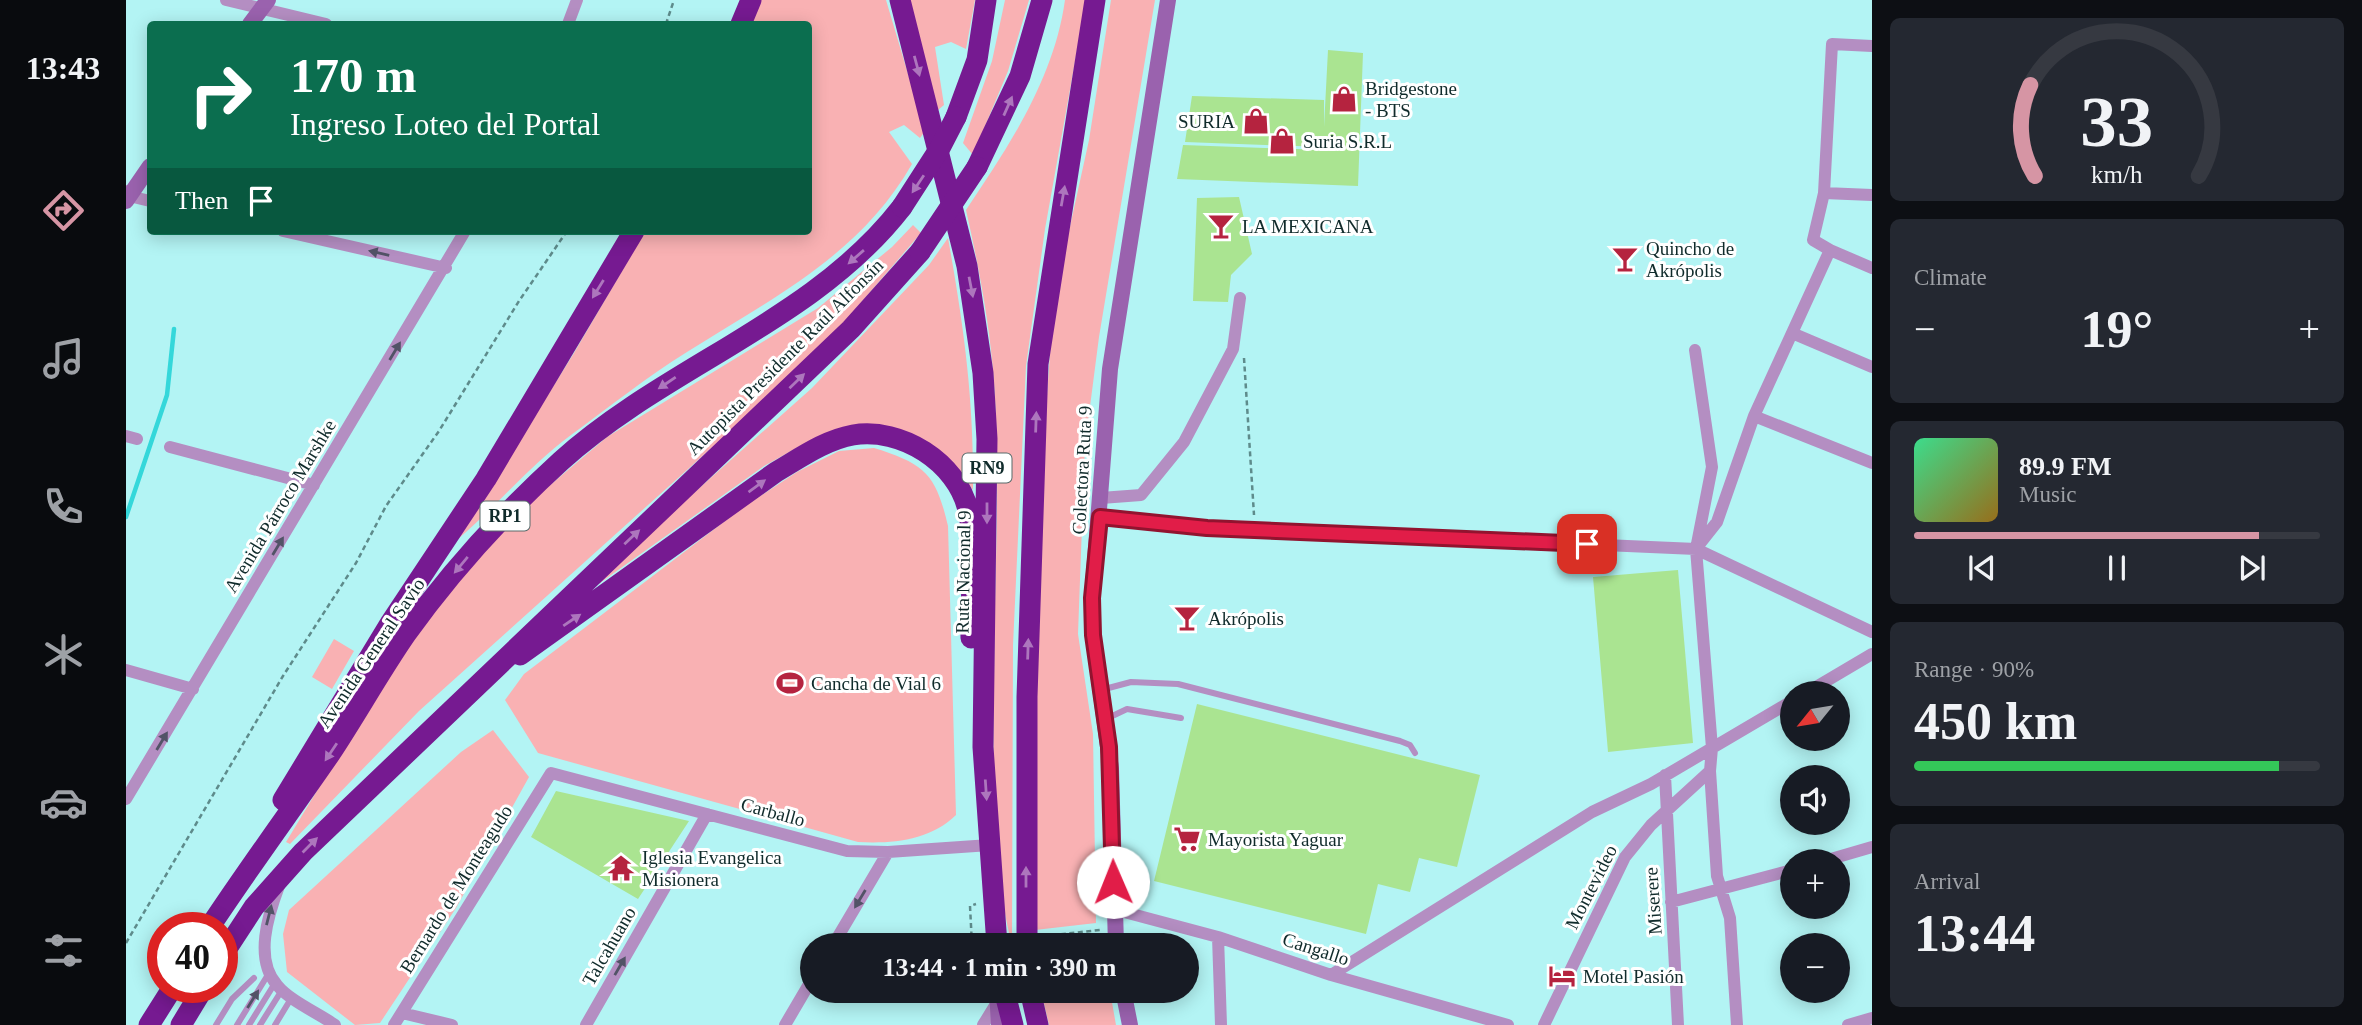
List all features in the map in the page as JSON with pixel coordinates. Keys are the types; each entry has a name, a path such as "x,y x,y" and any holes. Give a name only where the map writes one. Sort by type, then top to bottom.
{"highway":[{"path":"742,21 751,0"},
{"name":"Ruta Nacional 9","path":"900,0 961,239 976,312 982,361 987,439 983,747 990,845 988,933"},
{"name":"Avenida General Savio","path":"219,912 331,751 406,635 499,522 562,460 623,412 793,306 844,267 880,234 902,207 940,148 956,117 976,60 986,0"},
{"name":"Autopista Presidente Raúl Alfonsín","path":"475,685 851,329 920,252 977,167 1020,76 1042,0"},
{"name":"RN9","path":"1034,933 1026,721 1038,364 1045,299 1095,0"},
{"name":"RP1","path":"218,912 327,725 436,552 486,479 632,235"},
{"path":"238,932 254,907 284,873 475,685 594,605 788,465 842,438 879,435 913,445 941,463 959,486 969,510 971,678 974,713 983,747"},
{"path":"149,1025 163,1003"},
{"path":"181,1025 194,1003"},
{"path":"1003,1003 1013,1025"},
{"path":"1033,1003 1038,1025"}],"street":[{"path":"226,0 264,5 316,21"},
{"path":"569,21 577,0"},
{"name":"Colectora Ruta 9","path":"1115,933 1111,769 1093,635 1092,598 1110,369 1168,0"},
{"path":"252,21 264,5"},
{"path":"1872,46 1832,44 1824,193 1813,240 1872,268"},
{"path":"147,170 127,196 147,200"},
{"path":"1824,193 1872,195"},
{"path":"301,235 446,268"},
{"name":"Avenida Párroco Marshke","path":"126,799 446,268 463,235"},
{"path":"1696,549 1717,522 1754,416 1830,250"},
{"path":"1101,498 1141,495 1184,442 1233,349 1240,298"},
{"path":"1792,333 1872,367"},
{"path":"1695,350 1712,467 1696,549 1712,748 1710,772 1717,876 1730,918 1737,1025"},
{"path":"1754,416 1872,463"},
{"path":"170,447 314,485"},
{"path":"1100,517 1255,529 1696,549 1872,632"},
{"path":"1826,681 1872,654"},
{"path":"126,670 193,689"},
{"path":"1331,975 1592,813 1665,775 1780,708"},
{"name":"Montevideo","path":"1545,1025 1625,857 1667,810 1710,772"},
{"name":"Carballo","path":"551,773 837,849 888,852 990,845"},
{"name":"Bernardo de Monteagudo","path":"394,1025 551,773"},
{"name":"Miserere","path":"1665,775 1678,1025"},
{"name":"Talcahuano","path":"586,1025 707,814"},
{"path":"1850,853 1872,847"},
{"path":"839,933 888,852"},
{"path":"284,873 267,925 277,980 335,1025"},
{"path":"1671,902 1780,874"},
{"name":"Cangallo","path":"1113,909 1218,937 1331,975 1508,1025"},
{"path":"1218,937 1221,1025"},
{"path":"785,1025 800,999"},
{"path":"983,1025 995,1003"},
{"path":"999,1003 999,1025"},
{"path":"1125,1003 1130,1025"},
{"path":"402,1013 452,1025"},
{"path":"1848,1025 1872,1018"}],"lane":[{"path":"1101,690 1131,682 1178,684 1400,741 1410,745 1415,753"},
{"path":"1106,719 1127,709 1181,718"},
{"path":"216,1025 232,999 254,978"},
{"path":"237,1025 277,980"},
{"path":"249,1025 277,980"},
{"path":"260,1025 277,980"},
{"path":"275,1025 277,980"}],"path":[{"path":"667,21 674,0"},
{"path":"126,943 283,676 356,563 386,506 439,431 519,301 564,235"},
{"path":"1243,353 1255,529"},
{"path":"971,933 970,906 977,904"},
{"path":"1077,933 1096,930"}],"shaded area":[{"path":"761,0 886,0 925,131 920,138 904,125 889,132 912,164 891,196 841,249 782,293 657,372 571,435 458,539 574,353 643,235 812,235 812,21 752,21"},
{"path":"908,0 975,0 966,49 951,42 935,47 944,105 938,110"},
{"path":"1005,0 1029,0 1008,71 973,155 963,143 992,61"},
{"path":"1065,0 1086,0 1045,229 1026,366 1013,645 1012,933 1009,933 1000,882 994,779 997,494 994,383 983,296 966,210 1028,111 1051,57"},
{"path":"1111,0 1155,0 1099,337 1085,445 1078,634 1093,734 1096,923 1035,930 1038,519 1051,340 1060,272 1089,140"},
{"path":"913,225 921,233 840,327 767,398 419,711 290,844 286,842 393,665 467,567 542,492 607,437 818,308 892,247"},
{"path":"948,238 967,364 973,490 959,470 923,439 811,440 764,466 562,610 812,388 929,265"},
{"path":"874,448 906,460 926,474 939,495 948,526 956,815 935,830 911,839 858,842 538,753 505,700 524,674 742,508 797,472 839,451"},
{"path":"334,639 354,651 332,689 312,677"},
{"path":"493,730 529,777 456,908 380,1023 355,1025 287,972 283,934 289,910 461,752"},
{"path":"1044,1003 1112,1003 1116,1025 1049,1025"}],"building":[{"name":"Bridgestone - BTS","path":"1328,50 1363,53 1358,186 1177,179 1183,145 1323,150 1323,147 1185,142 1192,96 1324,100 1324,127"},
{"name":"LA MEXICANA","path":"1239,197 1252,254 1231,275 1228,302 1193,301 1197,198"},
{"path":"1678,570 1693,743 1608,752 1593,577"},
{"path":"1197,704 1480,775 1457,867 1419,858 1410,892 1378,884 1366,934 1154,881"},
{"name":"Iglesia Evangelica Misionera","path":"556,791 689,821 638,899 531,837"}],"waterway":[{"path":"126,517 167,395 174,329"}],"place":[{"name":"Bridgestone - BTS","path":"1344,99"},
{"name":"SURIA","path":"1256,121"},
{"name":"Suria S.R.L","path":"1282,141"},
{"name":"LA MEXICANA","path":"1221,226"},
{"name":"Quincho de Akrópolis","path":"1625,259"},
{"name":"Akrópolis","path":"1187,618"},
{"name":"Cancha de Vial 6","path":"790,683"},
{"name":"Mayorista Yaguar","path":"1187,839"},
{"name":"Iglesia Evangelica Misionera","path":"621,868"},
{"name":"Motel Pasión","path":"1562,976"}],"route":[{"path":"1113,882 1111,769 1093,635 1092,598 1100,517 1207,528 1587,544"}]}
